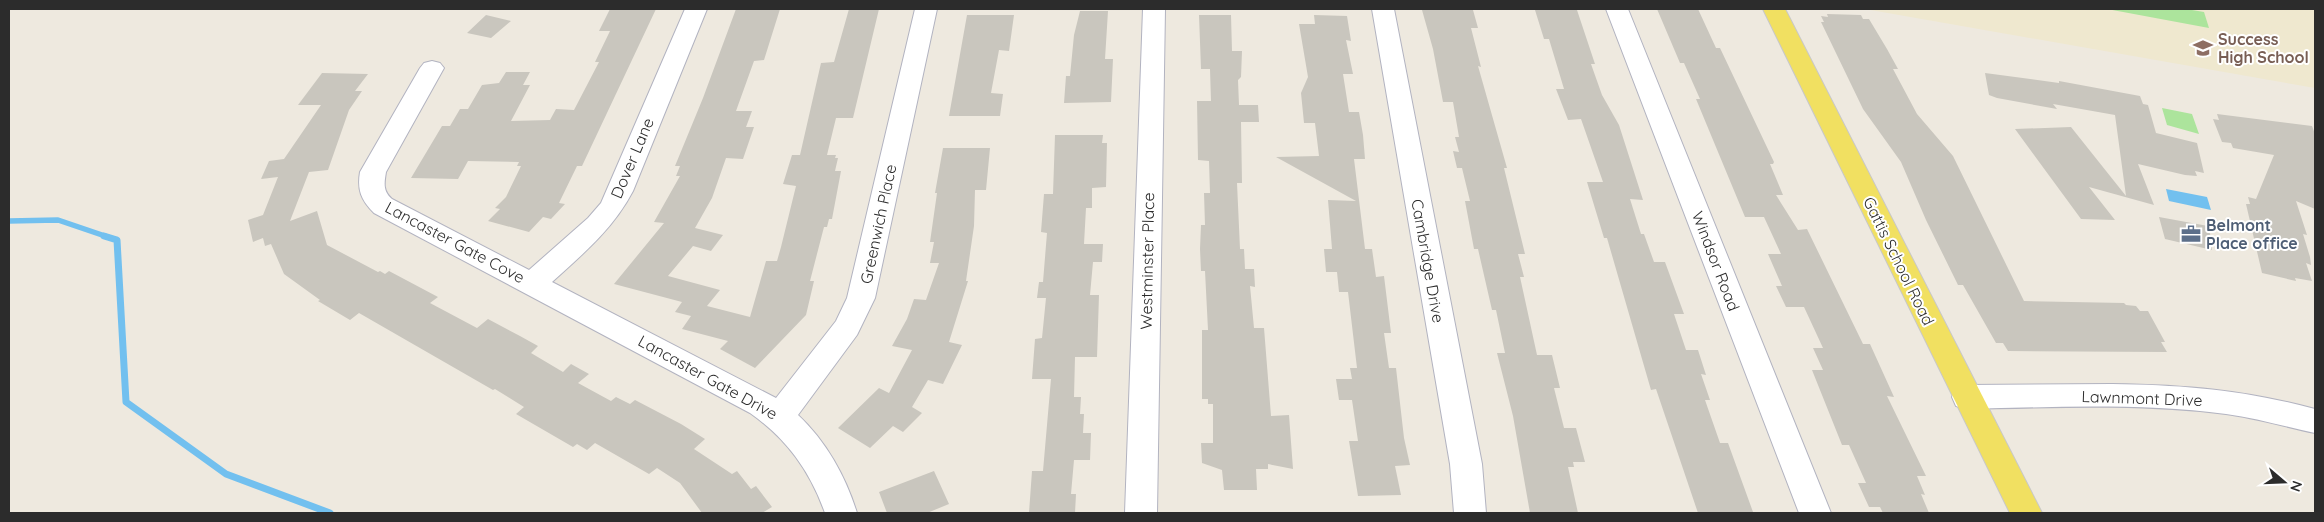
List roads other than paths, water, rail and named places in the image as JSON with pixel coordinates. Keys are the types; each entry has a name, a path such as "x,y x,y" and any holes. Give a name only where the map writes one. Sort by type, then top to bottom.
{"main road":[{"name":"Gattis School Road","path":"1774,9 2026,513"}],"street":[{"name":"Dover Lane","path":"533,283 597,225 611,208 620,191 634,152 696,9"},
{"name":"Greenwich Place","path":"780,416 847,327 862,298 926,9"},
{"name":"Westminster Place","path":"1141,513 1154,9"},
{"name":"Cambridge Drive","path":"1383,9 1466,464 1470,513"},
{"name":"Windsor Road","path":"1617,9 1815,513"},
{"name":"Lancaster Gate Cove","path":"432,68 377,162 371,186 375,198 383,206 422,228 533,283"},
{"name":"Lancaster Gate Drive","path":"533,283 761,404 780,416 805,441 823,468 841,513"},
{"name":"Lawnmont Drive","path":"1967,397 2082,395 2201,399 2246,406 2315,421"}],"water":[{"path":"2166,189 2207,197 2211,210 2169,201"}],"waterway":[{"path":"9,221 58,220 108,237"},
{"path":"104,236 117,240 126,402 226,474 330,513"}],"place":[{"name":"Success High School","path":"2203,48"},
{"name":"Belmont Place office","path":"2191,234"}]}
